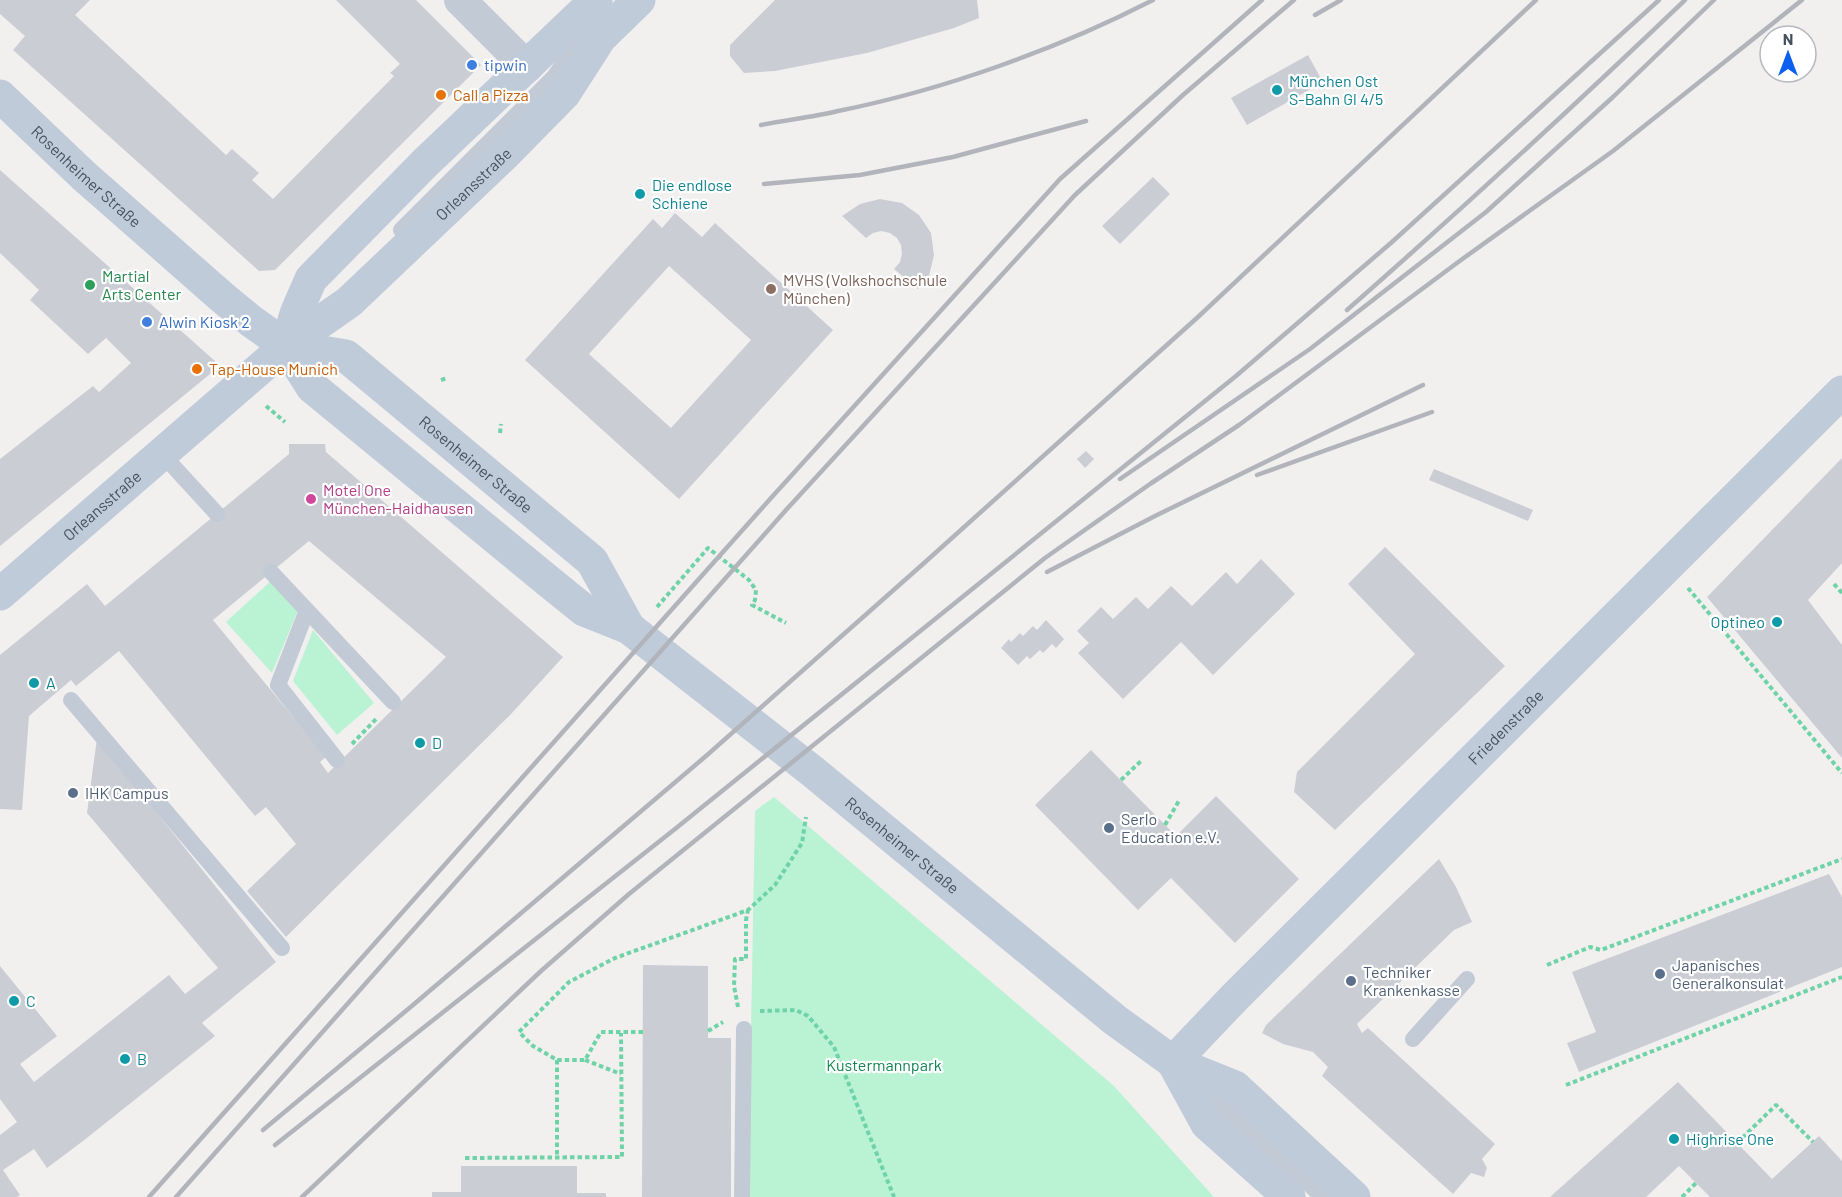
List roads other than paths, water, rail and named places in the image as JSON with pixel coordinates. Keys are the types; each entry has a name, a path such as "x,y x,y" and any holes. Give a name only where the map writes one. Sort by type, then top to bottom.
{"main road":[{"path":"286,346 297,311 311,279 425,163 596,0"},
{"name":"Orleansstraße","path":"0,594 286,346 349,302 506,153 564,94 600,38 639,0"},
{"name":"Rosenheimer Straße","path":"0,96 84,176 223,298 286,346 312,387 447,499 584,610 629,628 866,815 1114,1020 1173,1062 1235,1087 1354,1197"},
{"name":"Rosenheimer Straße","path":"286,346 346,356 592,561 629,628"},
{"name":"Friedenstraße","path":"1173,1062 1235,997 1842,392"},
{"name":"Rosenheimer Straße","path":"1173,1062 1207,1125 1289,1197"}],"street":[{"path":"460,0 527,67"}],"lane":[{"path":"286,346 554,77 588,30 618,0"},
{"path":"162,454 217,514"},
{"path":"272,572 393,702"},
{"path":"308,610 278,686 337,760"},
{"path":"71,700 282,948"},
{"path":"1413,1039 1467,979"},
{"path":"742,1197 744,1029"},
{"name":"Rosenheimer Straße","path":"1173,1062 1323,1197"}],"railway":[{"path":"761,125 878,102 959,80 1078,35 1153,0"},
{"path":"149,1197 771,498 1060,179 1262,0"},
{"path":"176,1197 786,510 1075,195 1183,95 1294,0"},
{"path":"1315,15 1341,0"},
{"path":"263,1130 706,756 923,564 1198,317 1536,0"},
{"path":"275,1145 675,829 1236,376 1392,242 1659,0"},
{"path":"1347,310 1518,157 1685,0"},
{"path":"1120,479 1310,349 1486,212 1613,97 1714,0"},
{"path":"302,1197 541,971 629,894 1045,558 1239,425 1461,260 1613,151 1802,0"},
{"path":"764,184 860,175 953,157 1086,121"},
{"path":"1047,572 1155,516 1423,385"},
{"path":"1257,475 1432,412"}],"place":[{"name":"tipwin","path":"472,65"},
{"name":"München Ost S-Bahn Gl 4/5","path":"1277,90"},
{"name":"Call a Pizza","path":"441,95"},
{"name":"Die endlose Schiene","path":"640,194"},
{"name":"Martial Arts Center","path":"90,285"},
{"name":"MVHS (Volkshochschule München)","path":"771,289"},
{"name":"Alwin Kiosk 2","path":"147,322"},
{"name":"Tap-House Munich","path":"197,369"},
{"name":"Motel One München-Haidhausen","path":"311,499"},
{"name":"Optineo","path":"1777,622"},
{"name":"A","path":"34,683"},
{"name":"D","path":"420,743"},
{"name":"IHK Campus","path":"73,793"},
{"name":"Serlo Education e.V.","path":"1109,828"},
{"name":"Japanisches Generalkonsulat","path":"1660,974"},
{"name":"Techniker Krankenkasse","path":"1351,981"},
{"name":"C","path":"14,1001"},
{"name":"B","path":"125,1059"},
{"name":"Highrise One","path":"1674,1139"}],"park label":[{"name":"Kustermannpark","path":"884,1065"}]}
